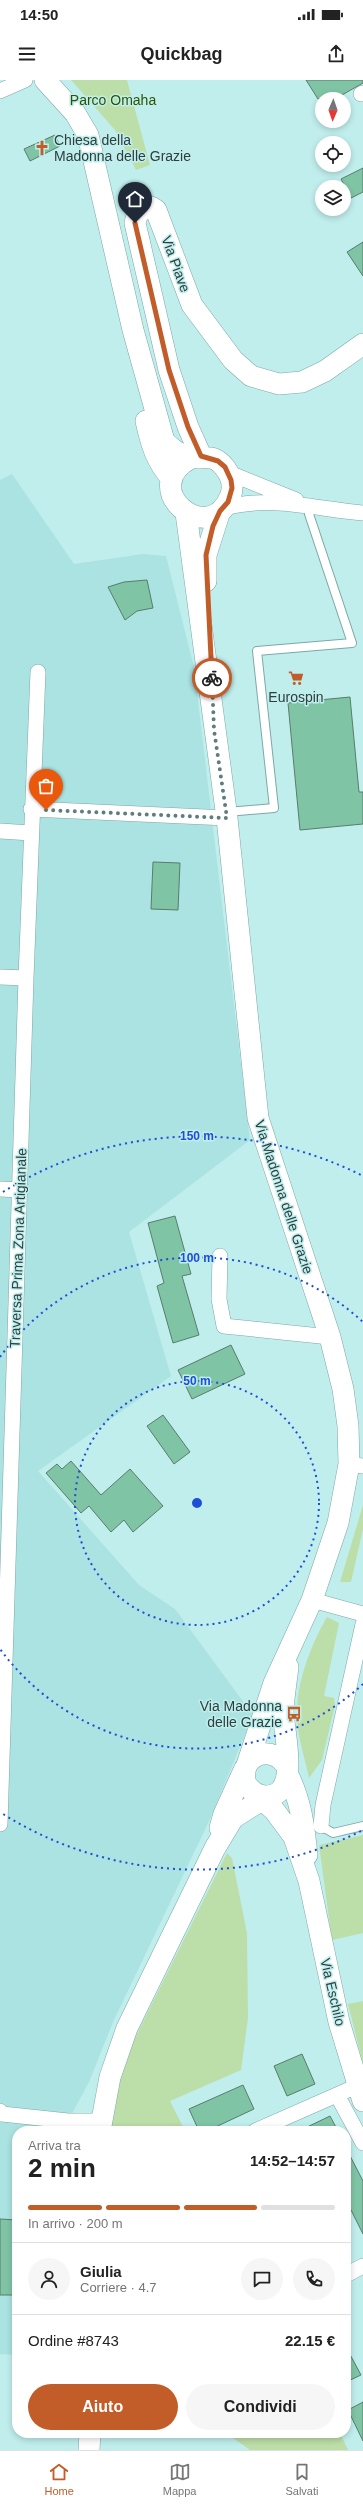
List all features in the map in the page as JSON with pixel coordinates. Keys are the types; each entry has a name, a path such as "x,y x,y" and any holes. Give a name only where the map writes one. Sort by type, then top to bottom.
{"main road":[{"path":"45,80 75,113 88,135 132,330 164,441 177,453 218,461 229,474 232,488 222,509 206,555 214,730"},
{"name":"Via Piave","path":"196,457 188,427 169,370 135,223 139,209 151,207 156,210 192,305 233,360 251,376 279,384 302,382 325,371 363,344"},
{"path":"132,330 137,384 152,450 161,467 172,479"},
{"path":"196,457 183,463 172,479 173,499 186,513 204,517 222,509"},
{"path":"186,513 214,730"},
{"name":"Via Madonna delle Grazie","path":"214,730 226,816 258,1118 330,1337 344,1397 356,1465 312,1600 290,1652"},
{"path":"215,1848 224,1814 246,1765 274,1683 290,1652"},
{"path":"101,2126 110,2077 127,2028 215,1848 233,1818 260,1796 274,1794 284,1787 287,1771 283,1711 290,1652"},
{"path":"265,1752 278,1756 287,1771 298,1796 304,1820 309,1882 294,1837 274,1810 246,1784 246,1765 252,1757 265,1752"},
{"name":"Via Eschilo","path":"309,1882 339,2022 360,2094"},
{"path":"89,2450 90,2438"}],"street":[{"path":"0,91 25,80"},
{"path":"229,474 310,506"},
{"path":"222,509 248,502 310,506 363,513"},
{"name":"Traversa Prima Zona Artigianale","path":"0,1824 30,833 38,672"},
{"path":"31,810 226,816"},
{"path":"0,831 30,833"},
{"path":"0,978 26,978"},
{"path":"0,1189 20,1190"},
{"path":"220,1256 219,1299 224,1326 330,1337"},
{"path":"312,1600 363,1614"},
{"path":"321,1826 323,1805 363,1624"},
{"path":"266,2126 337,2095 360,2094"},
{"path":"337,2095 363,2143"},
{"path":"0,2112 2,2114 101,2126"},
{"path":"351,2272 363,2266"}],"lane":[{"path":"226,816 274,808 257,651 352,643 309,514 310,506"},
{"path":"321,1826 333,1833 363,1826"}],"shaded area":[{"path":"12,474 74,564 143,554 166,556 194,667 250,1140 129,1232 171,1376 38,1471 139,1585 175,1609 253,1715 211,1817 113,2022 89,2082 68,2121 68,2126 12,2126 12,2355 0,2354 0,480"}],"green space":[{"name":"Parco Omaha","path":"71,80 127,80 150,165 136,170 115,130"},
{"path":"363,1505 363,1529 351,1582 340,1582"},
{"path":"327,1617 339,1623 324,1696 334,1698 335,1705 322,1760 309,1778 299,1733 297,1705 305,1666"},
{"path":"363,1835 363,1933 332,1940 319,1845"},
{"path":"227,1853 232,1858 247,1933 248,2018 241,2070 170,2101 182,2126 110,2126 125,2058"},
{"path":"363,2001 363,2063 348,2004"},
{"path":"233,2438 342,2438 348,2450 250,2450"}],"building":[{"path":"306,80 363,80 363,83 347,92 315,92 315,94"},
{"name":"Chiesa della Madonna delle Grazie","path":"55,135 60,146 30,161 24,149"},
{"path":"363,168 363,192 351,198 351,180 341,179"},
{"path":"363,242 363,276 347,252"},
{"path":"147,580 153,608 137,611 125,620 108,587 124,582"},
{"path":"350,697 359,792 363,792 363,824 300,830 288,703"},
{"path":"153,862 180,863 178,910 151,909"},
{"path":"175,1216 191,1274 182,1276 199,1335 173,1343 157,1286 164,1283 148,1223"},
{"path":"231,1345 245,1374 192,1399 178,1370"},
{"path":"163,1415 190,1452 174,1464 147,1426"},
{"path":"71,1461 101,1495 130,1469 163,1506 133,1532 124,1520 111,1532 89,1506 81,1513 46,1473 57,1464 62,1469"},
{"path":"302,2054 315,2084 287,2096 274,2066"},
{"path":"243,2085 254,2109 218,2126 197,2126 189,2109"},
{"path":"330,2116 335,2126 309,2126"},
{"path":"351,2158 363,2181 363,2234 351,2210"},
{"path":"0,2219 12,2220 12,2295 0,2295"},
{"path":"351,2356 361,2375 351,2380"},
{"path":"363,2402 363,2441 351,2416 351,2408"}],"way so far":[{"path":"46,810 227,818 214,730 212,678"}],"place":[{"name":"Chiesa della Madonna delle Grazie","path":"42,148"},
{"name":"Eurospin","path":"296,678"},
{"name":"Via Madonna delle Grazie","path":"294,1714"}],"route":[{"path":"135,223 149,276 169,370 188,427 201,456 218,461 225,467 231,480 231,495 224,508 220,511 213,526 206,555 212,678"}]}
